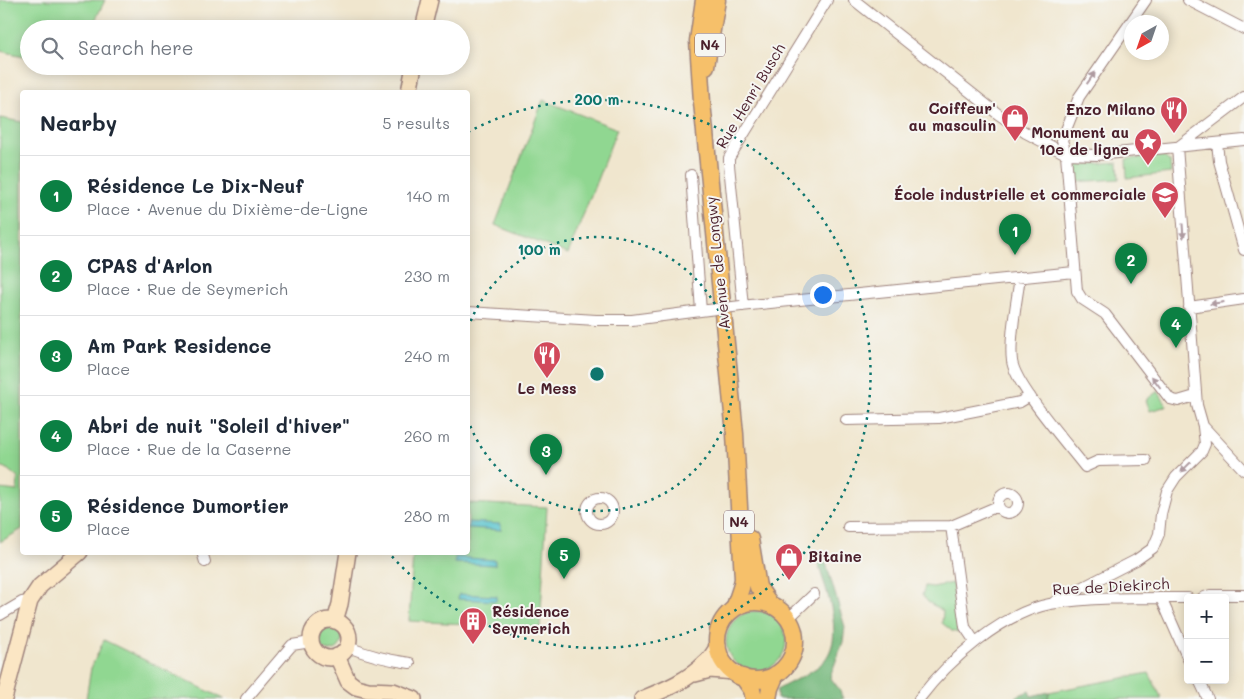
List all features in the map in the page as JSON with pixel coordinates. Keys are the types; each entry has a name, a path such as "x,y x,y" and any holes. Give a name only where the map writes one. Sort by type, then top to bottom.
{"main road":[{"name":"Avenue de Longwy","path":"704,0 698,41 708,172 719,260 735,434"},
{"name":"Avenue de Longwy","path":"702,91 717,0"},
{"name":"N4","path":"735,434 758,587 770,604 781,611 788,619"},
{"name":"N4","path":"718,646 720,625 734,609 743,579 735,434"},
{"path":"734,609 745,604 758,602 770,604"},
{"path":"739,675 754,680 766,678 776,674 786,666 792,655 795,643 794,630 788,619"},
{"path":"718,646 726,665 739,675 752,690 754,699"},
{"path":"768,699 776,674"}],"street":[{"path":"425,20 430,0"},
{"name":"Rue Henri Busch","path":"742,306 729,165 730,158 827,0"},
{"path":"854,0 998,114 1026,134 1066,154 1097,155 1244,140"},
{"path":"1146,0 1079,97 1062,140 1066,154 1074,272 1077,291 1082,299 1105,314 1170,399 1178,401 1195,396"},
{"path":"1188,0 1244,29"},
{"path":"408,90 412,75"},
{"path":"1177,147 1244,97"},
{"path":"1217,143 1219,161 1244,250"},
{"path":"1049,604 1136,560 1153,548 1159,534 1161,514 1167,491 1176,476 1202,451 1206,444 1195,396 1177,147"},
{"path":"691,175 704,310"},
{"path":"470,312 596,320 632,320 704,310 1074,272"},
{"path":"1020,277 1012,361 1019,380 1030,396 1085,467 1098,461 1146,460"},
{"path":"1189,307 1244,299"},
{"path":"846,420 938,418 1020,402 1030,396"},
{"path":"1203,426 1244,470"},
{"path":"848,527 951,526 998,506"},
{"path":"951,526 965,628 975,642"},
{"path":"4,699 30,600 40,586 76,555"},
{"path":"335,621 340,604 348,555"},
{"path":"1090,584 1093,600"},
{"path":"788,619 814,594"},
{"path":"1229,594 1244,594"},
{"path":"1161,598 1184,650"},
{"name":"Rue de Diekirch","path":"919,699 960,653 997,627 1024,613 1049,604 1093,600 1184,598"},
{"path":"0,615 22,602 30,600"},
{"path":"410,663 343,651 331,658 324,657 318,654 311,642 311,634 320,622 335,621 345,628 348,634 343,651 348,681 356,687 368,690 392,691 414,699"},
{"path":"246,699 292,646 311,642"},
{"path":"642,699 668,688 691,675 707,662 718,646"},
{"path":"691,675 710,670 739,675"},
{"path":"1201,684 1208,699"}],"green space":[{"path":"0,0 105,0 95,20 20,20 20,55 0,51"},
{"path":"543,100 617,129 568,254 495,225"},
{"path":"0,118 20,122 20,530 0,542 0,489 17,491 18,478 6,468 0,466"},
{"path":"1163,156 1170,162 1171,173 1127,178 1126,159"},
{"path":"1118,162 1119,179 1076,182 1075,171 1079,165"},
{"path":"1158,391 1167,406 1150,411 1146,400"},
{"path":"470,503 547,507 540,628 409,621 413,555 470,555"},
{"path":"824,556 845,627 843,642 830,677 839,689 843,699 777,699 777,688 816,668 826,658 832,645 834,631 832,616 816,557"},
{"path":"1120,579 1122,580 1121,589 1106,588 1107,586"},
{"path":"952,583 958,633 942,623 943,611 928,602 922,595 925,586 933,587"},
{"path":"756,611 773,616 781,624 786,641 781,658 773,666 756,671 739,666 731,658 726,641 731,624 739,616"},
{"path":"330,627 339,630 342,639 339,648 330,651 321,648 318,639 321,630"},
{"path":"104,640 224,699 86,699 91,668"},
{"path":"1149,673 1162,699 1048,699 1049,692"},
{"path":"1029,691 1031,696 1049,692 1048,699 1016,699 1017,696"}],"water":[{"path":"470,522 501,524 501,530 470,528"},
{"path":"455,557 495,560 495,565 455,563"},
{"path":"459,594 497,596 496,601 458,599"}],"place":[{"name":"Enzo Milano","path":"1174,134"},
{"name":"Coiffeur' au masculin","path":"1015,142"},
{"name":"Monument au 10e de ligne","path":"1148,166"},
{"name":"École industrielle et commerciale","path":"1165,219"},
{"name":"Résidence Le Dix-Neuf","path":"1015,255"},
{"name":"CPAS d'Arlon","path":"1131,284"},
{"name":"Abri de nuit \"Soleil d'hiver\"","path":"1176,348"},
{"name":"Le Mess","path":"547,379"},
{"name":"Am Park Residence","path":"546,475"},
{"name":"Résidence Dumortier","path":"564,579"},
{"name":"Bitaine","path":"789,581"},
{"name":"Résidence Seymerich","path":"473,645"}]}
